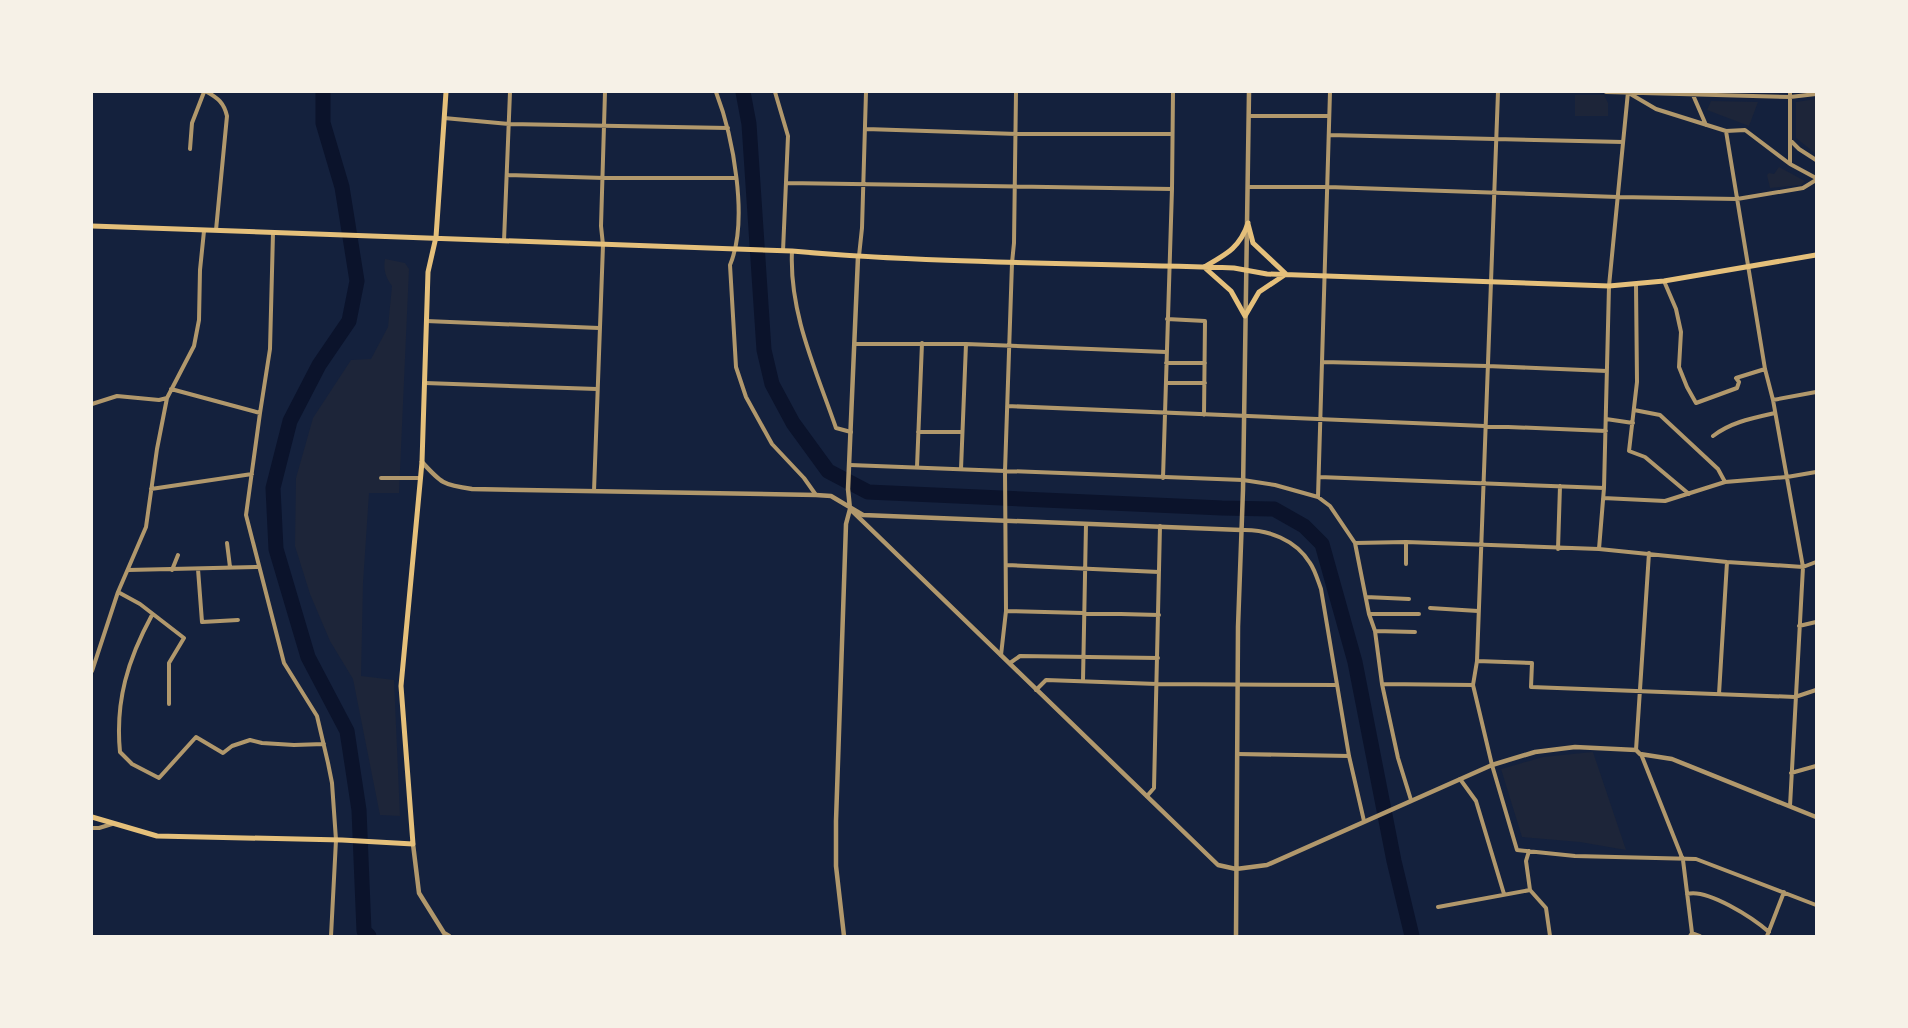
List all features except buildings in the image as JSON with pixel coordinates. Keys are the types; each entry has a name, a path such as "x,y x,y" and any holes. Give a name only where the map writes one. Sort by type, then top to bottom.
{"main road":[{"path":"92,817 157,836 413,844 401,686 422,462 428,272 436,237 446,92"},
{"path":"1204,267 1223,256 1243,237 1248,223"},
{"path":"1248,223 1253,243 1286,274"},
{"path":"92,226 772,250 858,257 1012,263 1204,267 1246,269 1256,273 1610,286 1664,281 1816,255"},
{"path":"1204,267 1231,291 1245,316"},
{"path":"1245,316 1259,292 1286,274"}],"street":[{"path":"190,149 192,123 205,92 218,99 225,107 227,116 216,231"},
{"path":"504,241 510,92"},
{"path":"594,491 598,328 603,245 601,226 605,92"},
{"path":"716,92 728,128 736,178 736,250 730,265 736,367 746,397 772,444 804,478 816,495"},
{"path":"775,92 788,136 783,251"},
{"path":"844,936 836,866 837,821 846,524 850,509 866,92"},
{"path":"1001,655 1006,611 1005,471 1014,243 1016,92"},
{"path":"1163,478 1173,92"},
{"path":"1236,936 1238,685 1243,490 1242,415 1248,223 1249,92"},
{"path":"1318,497 1330,92"},
{"path":"1498,92 1477,661 1473,685 1492,765 1517,850 1575,856 1696,859 1816,905"},
{"path":"1606,92 1790,97 1816,94"},
{"path":"1248,187 1328,187 1737,199 1803,188 1816,179 1790,164 1745,130 1726,131 1656,109 1627,92"},
{"path":"1599,549 1604,488 1610,286 1627,92"},
{"path":"1790,92 1790,164"},
{"path":"1693,95 1706,125"},
{"path":"1249,116 1328,116"},
{"path":"444,118 509,124 728,128"},
{"path":"866,129 1017,134 1172,134"},
{"path":"1726,131 1765,369 1773,400 1803,567 1790,806"},
{"path":"1329,135 1623,142"},
{"path":"1790,140 1816,160"},
{"path":"507,175 736,178"},
{"path":"786,183 1172,189"},
{"path":"92,671 118,592 146,527 167,398 194,346 199,320 204,231"},
{"path":"273,233 270,349 246,515 284,663 317,716 332,783 339,840 331,936"},
{"path":"792,251 791,278 802,334 836,428 852,432"},
{"path":"1664,281 1676,309 1681,332 1679,367 1696,403 1737,388 1739,382 1736,378 1765,369"},
{"path":"1636,285 1637,382 1629,452 1645,457 1689,494"},
{"path":"1167,319 1205,321 1204,415"},
{"path":"426,321 598,328"},
{"path":"855,344 966,344 1166,352"},
{"path":"917,467 922,344"},
{"path":"961,469 966,344"},
{"path":"1323,362 1608,371"},
{"path":"1166,363 1205,363"},
{"path":"424,383 597,389"},
{"path":"1166,383 1205,383"},
{"path":"171,389 260,413"},
{"path":"1773,400 1816,392"},
{"path":"92,404 117,396 159,400 167,398"},
{"path":"1007,406 1606,431"},
{"path":"1634,410 1660,415 1718,469 1725,482"},
{"path":"1713,435 1722,428 1741,421 1775,413"},
{"path":"1606,419 1633,423"},
{"path":"918,432 962,432"},
{"path":"422,462 438,480 449,486 472,489 816,495 831,496 863,515 1258,530 1298,546 1312,564 1321,589 1349,756 1365,821"},
{"path":"850,465 1243,480 1275,485 1318,497 1330,506 1355,543 1375,631 1382,684 1408,801"},
{"path":"1603,498 1665,501 1725,482 1787,477 1816,472"},
{"path":"151,489 252,474"},
{"path":"1319,477 1604,488"},
{"path":"381,478 420,478"},
{"path":"1558,549 1560,486"},
{"path":"850,509 1218,865 1236,869 1267,866 1492,765 1535,752 1575,747 1638,752 1672,759 1816,817"},
{"path":"1083,680 1086,524"},
{"path":"1147,796 1154,788 1160,526"},
{"path":"1355,543 1406,542 1599,549 1803,567 1816,562"},
{"path":"1406,542 1406,564"},
{"path":"227,543 230,567"},
{"path":"1649,553 1638,752 1683,860 1691,935 1700,936"},
{"path":"172,570 178,555"},
{"path":"1719,694 1727,562"},
{"path":"1007,565 1159,572"},
{"path":"128,570 259,567"},
{"path":"198,569 202,622 237,620"},
{"path":"118,592 140,604 184,638 169,663 169,704"},
{"path":"1366,597 1409,599"},
{"path":"1431,608 1478,611"},
{"path":"1006,611 1159,615"},
{"path":"1370,614 1419,614"},
{"path":"152,615 131,656 123,684 119,715 120,753 132,764 159,778 196,737 222,753 232,746 250,740 294,745 324,744"},
{"path":"1799,626 1816,622"},
{"path":"1375,631 1415,632"},
{"path":"1010,663 1020,656 1158,658"},
{"path":"1477,661 1532,663 1531,687 1795,697 1816,690"},
{"path":"1036,690 1046,680 1157,684 1336,685"},
{"path":"1382,684 1473,685"},
{"path":"1237,754 1349,756"},
{"path":"1791,773 1816,766"},
{"path":"1460,779 1476,801 1504,894"},
{"path":"92,828 112,824"},
{"path":"413,844 419,893 444,933 449,936"},
{"path":"1529,851 1526,861 1530,890 1546,908 1550,936"},
{"path":"1438,907 1530,890"},
{"path":"1687,894 1695,892 1751,916 1768,934 1784,892"}],"shaded area":[{"path":"1575,95 1604,95 1608,103 1608,116 1575,116"},
{"path":"1816,99 1816,154 1796,138 1796,102"},
{"path":"1711,101 1758,102 1749,126 1707,110"},
{"path":"1779,167 1805,181 1801,185 1770,188 1767,175 1774,174"},
{"path":"385,259 405,263 409,269 399,493 369,493 363,583 361,676 394,680 400,816 380,815 353,679 330,641 310,594 295,546 296,478 313,418 351,360 371,359 388,327 392,286 384,267"},
{"path":"1593,752 1626,850 1580,842 1522,837 1501,769 1543,757"}],"waterway":[{"path":"323,92 323,123 342,187 357,281 349,321 319,365 290,421 273,488 276,549 308,657 347,731 359,810 364,931 369,936"},
{"path":"743,92 749,124 764,350 772,384 793,423 828,471 868,492 1274,509 1304,526 1322,544 1355,662 1394,861 1412,936"}]}
